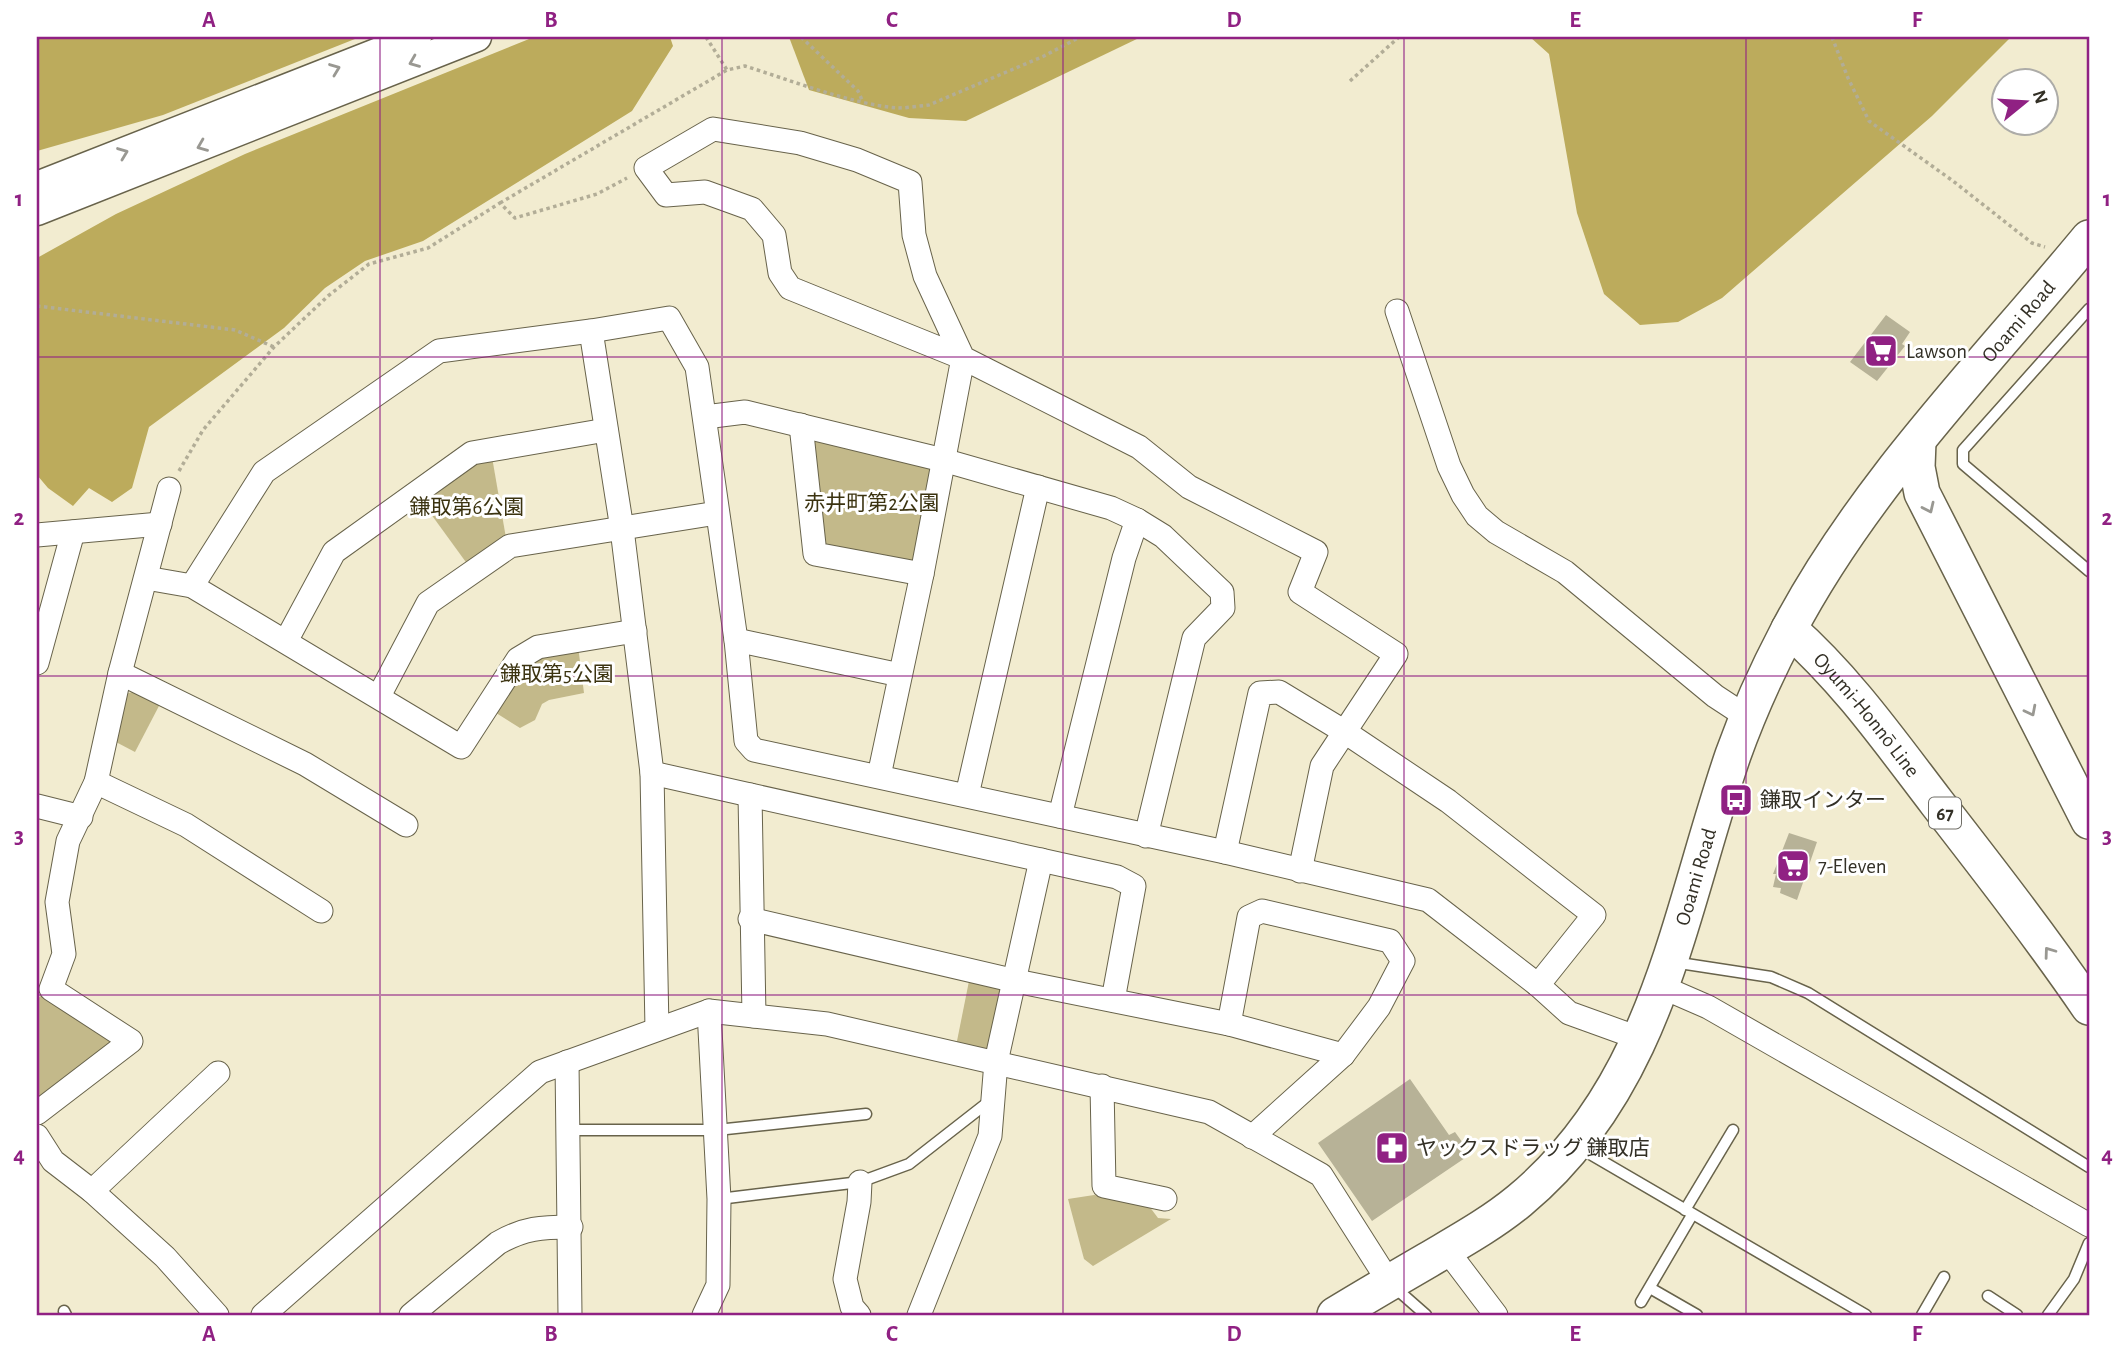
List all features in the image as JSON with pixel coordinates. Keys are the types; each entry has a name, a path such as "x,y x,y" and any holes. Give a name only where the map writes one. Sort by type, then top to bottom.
{"main road":[{"name":"Ooami Road","path":"1335,1315 1482,1229 1520,1200 1576,1145 1618,1083 1641,1039 1666,974 1747,718 1789,629 1833,555 1919,441 2081,248"},
{"path":"1919,441 1917,467 1922,493 1996,643 2089,821"},
{"name":"Oyumi-Honnō Line","path":"1789,629 1826,664 1913,771 2089,1007"}],"street":[{"path":"37,211 90,178 417,37"},
{"path":"37,187 90,178 477,37"},
{"path":"879,776 922,574 963,358 925,276 914,235 909,182 857,160 800,143 713,130 646,168 666,195 705,192 752,209 774,235 780,273 790,288 963,358 1139,447 1189,487 1316,552 1300,592 1396,654 1322,766 1300,871"},
{"path":"37,174 90,178"},
{"path":"37,230 90,178"},
{"path":"1397,311 1449,466 1477,516 1496,532 1565,572 1747,718"},
{"path":"192,586 264,472 439,351 669,318 697,367 736,639 746,741 754,750 1225,852 1428,900 1538,985 1569,1013 1641,1039"},
{"path":"591,331 622,529 652,773 657,1029"},
{"path":"705,417 745,412 943,460 1111,508 1163,536 1222,592 1223,608 1195,638 1146,836"},
{"path":"801,425 815,554 922,574"},
{"path":"286,641 334,552 472,453 606,430"},
{"path":"967,795 1038,486"},
{"path":"37,1113 131,1041 51,989 64,954 57,902 68,841 96,782 120,673 169,489"},
{"path":"379,696 428,603 510,546 717,513"},
{"path":"1060,816 1124,558 1137,520"},
{"path":"37,535 160,524"},
{"path":"37,663 73,532"},
{"path":"146,578 192,586 461,747 519,659 537,647 635,631"},
{"path":"736,639 900,675"},
{"path":"120,673 305,764 406,824"},
{"path":"1225,852 1260,693 1279,692 1345,732 1448,801 1594,915 1538,985"},
{"path":"652,773 1117,877 1134,886 1113,1000"},
{"path":"96,782 186,825 321,911"},
{"path":"750,795 750,919 754,1016"},
{"path":"37,806 81,817"},
{"path":"919,1315 990,1136 996,1062 1041,860"},
{"path":"1228,1024 1249,917 1262,911 1390,941 1403,961 1379,1007 1343,1055 1252,1137"},
{"path":"750,919 1016,981 1228,1024 1343,1055"},
{"path":"1666,974 1708,1007 2089,1224"},
{"path":"704,1315 718,1285 717,1130 709,1011"},
{"path":"263,1315 540,1072 709,1011 827,1024 1209,1112 1321,1175 1389,1282"},
{"path":"567,1062 570,1315"},
{"path":"92,1191 218,1073"},
{"path":"1102,1086 1104,1186 1165,1199"},
{"path":"37,1136 53,1161 92,1191 165,1257 215,1314"},
{"path":"859,1315 850,1300 845,1279 860,1182"},
{"path":"411,1315 511,1235 535,1227 571,1227"},
{"path":"1446,1249 1496,1315"}],"lane":[{"path":"2089,309 1963,450 1963,464 2089,572"},
{"path":"1666,974 1771,977 1808,993 2089,1167"},
{"path":"719,1199 860,1182 909,1164 993,1099"},
{"path":"569,1130 717,1130 866,1115"},
{"path":"1641,1302 1733,1130"},
{"path":"1576,1145 1866,1315"},
{"path":"2048,1315 2074,1279 2089,1243"},
{"path":"1922,1315 1944,1277"},
{"path":"1389,1282 1426,1315"},
{"path":"1650,1287 1698,1315"},
{"path":"1988,1296 2017,1315"}],"path":[{"path":"706,37 727,70"},
{"path":"802,37 858,91 862,102"},
{"path":"169,489 203,430 274,347 328,296 369,264 428,247 727,70 745,66 862,102 897,107 929,105 1044,56 1080,37"},
{"path":"1350,81 1399,37"},
{"path":"1832,37 1869,121 1953,181 2032,243 2081,248"},
{"path":"500,203 515,218 597,194 646,168"},
{"path":"37,306 235,330 274,347"}],"green space":[{"name":"赤井町第2公園","path":"815,434 933,466 916,565 824,545 807,439"},
{"name":"鎌取第6公園","path":"492,457 506,538 468,565 420,499 476,460"},
{"name":"鎌取第5公園","path":"578,646 584,693 549,700 542,704 535,720 520,728 493,711 523,664"},
{"path":"136,691 160,704 135,752 114,741 125,694"},
{"path":"970,976 1006,989 993,1046 984,1051 956,1046"},
{"path":"42,995 114,1040 37,1099 37,999"},
{"path":"1094,1195 1146,1202 1158,1218 1171,1219 1093,1266 1084,1259 1068,1199"}],"shaded area":[{"path":"37,37 360,37 163,115 37,151"},
{"path":"534,37 670,37 673,46 632,111 423,241 365,261 325,288 284,328 149,427 132,488 112,502 89,488 73,506 48,488 37,475 37,258 116,214 245,154"},
{"path":"789,37 1141,37 966,121 909,118 809,90"},
{"path":"1530,37 2011,37 1932,116 1722,298 1678,322 1640,325 1604,294 1577,213 1549,54"}],"building":[{"path":"1886,315 1910,332 1902,344 1905,346 1877,381 1850,362"},
{"path":"1789,833 1817,842 1797,900 1780,893 1781,888 1773,887 1776,874 1773,874"},
{"name":"ヤックスドラッグ 鎌取店","path":"1410,1079 1449,1135 1455,1132 1465,1146 1461,1150 1465,1158 1372,1221 1318,1143"}],"place":[{"name":"Lawson","path":"1881,351"},
{"name":"鎌取インター","path":"1736,800"},
{"name":"7-Eleven","path":"1793,866"},
{"name":"ヤックスドラッグ 鎌取店","path":"1392,1148"}]}
